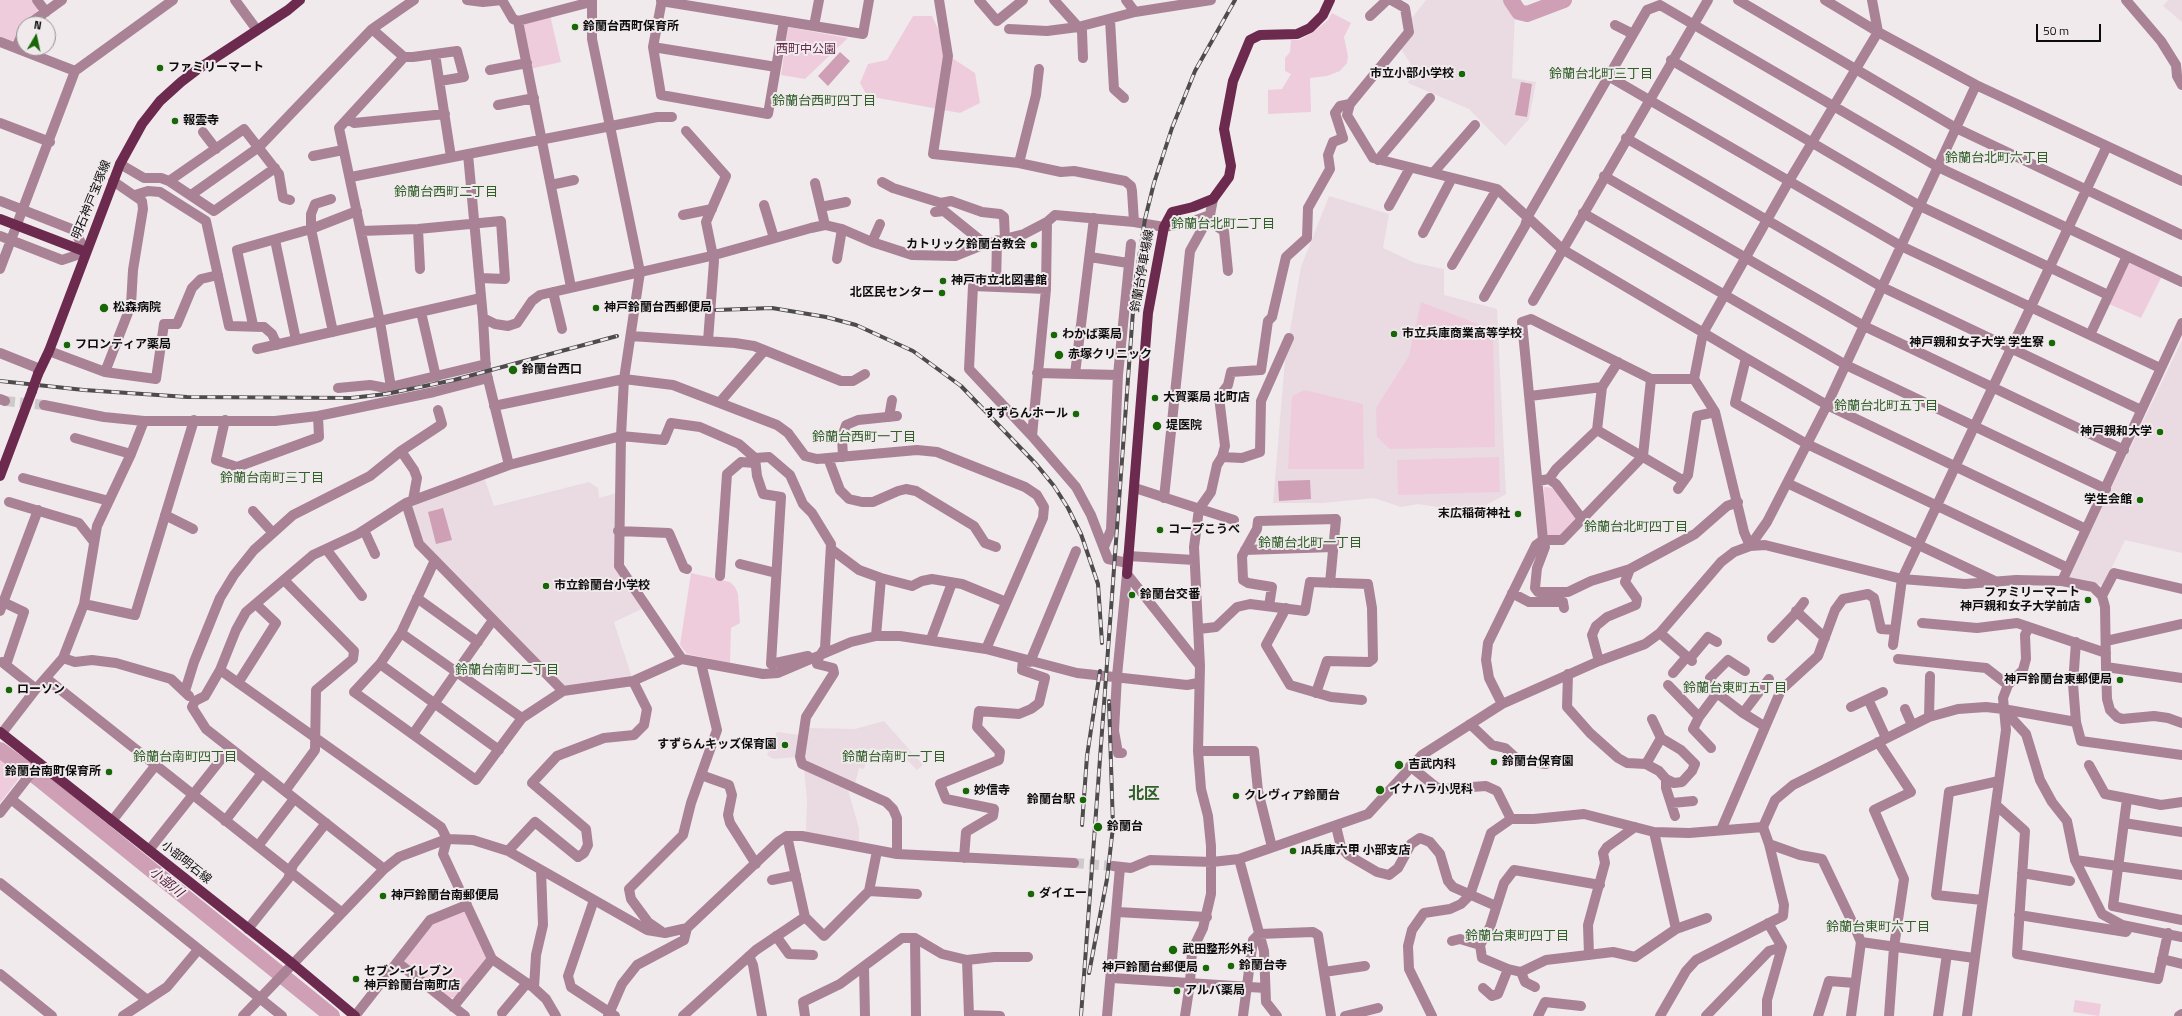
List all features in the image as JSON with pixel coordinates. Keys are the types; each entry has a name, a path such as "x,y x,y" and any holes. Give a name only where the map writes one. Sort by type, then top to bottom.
{"main road":[{"name":"明石神戸宝塚線","path":"0,476 2,465 39,371 49,351 113,181 120,164 142,124 160,101 198,69 288,10 300,0"},
{"path":"1213,199 1229,177 1231,166 1224,129 1233,81 1250,40 1260,35 1297,34 1310,28 1323,15 1330,0"},
{"name":"鈴蘭台停車場線","path":"1127,574 1148,313 1164,227 1172,212 1193,207 1213,199"},
{"path":"0,219 86,252"},
{"name":"小部明石線","path":"1,733 38,765 112,821 293,964 355,1016"}],"street":[{"path":"37,0 46,12"},
{"path":"40,16 62,0"},
{"path":"0,269 24,211 75,71 173,0"},
{"path":"235,0 257,30"},
{"path":"191,195 259,147 372,29 414,0"},
{"path":"468,0 483,2 502,0 513,19 518,21 592,1 592,39 640,272 624,379 618,531 619,566 682,659"},
{"path":"814,26 819,0"},
{"path":"784,21 768,114 661,94 653,47 662,1 784,21 814,26 863,34 869,0"},
{"path":"939,0 948,56 933,154 1019,163 1061,172 1074,171 1125,181 1131,186 1134,222"},
{"path":"979,0 997,21 1023,0"},
{"path":"1054,0 1082,31 1083,58"},
{"path":"1126,0 1135,12"},
{"path":"1008,29 1047,31 1078,27 1110,20 1135,12 1211,0"},
{"path":"1370,16 1387,0"},
{"path":"1391,0 1405,8 1409,32 1350,104 1347,115 1372,158 1497,190 1528,216 1562,249 1827,405 1956,465 2086,529"},
{"path":"1532,301 1692,24 1708,0"},
{"path":"1738,0 1956,128 2182,235"},
{"path":"1825,0 1878,32 1976,85 2182,181"},
{"path":"1750,546 1744,532 1738,502 1715,412 1694,379 1703,333 1766,220 1878,32 1872,0"},
{"path":"2126,0 2161,41 2176,65 2177,76 2182,85"},
{"path":"1484,297 1525,226 1528,216 1647,10 1660,5 1834,105 1938,167 2182,282"},
{"path":"1110,20 1114,89 1124,98"},
{"path":"518,21 571,287"},
{"path":"1615,25 1633,34"},
{"path":"372,29 404,57"},
{"path":"0,42 16,48"},
{"path":"653,47 776,67"},
{"path":"391,387 380,322 351,177 343,150 340,128 404,57 457,51 464,77 440,81"},
{"path":"436,54 451,157"},
{"path":"37,56 75,71"},
{"path":"1671,60 1920,206 2050,266 2108,295"},
{"path":"490,70 527,64"},
{"path":"1019,163 1036,95 1039,70"},
{"path":"1608,76 1901,246 2160,368"},
{"path":"1750,546 1767,522 1827,405 1976,85"},
{"path":"498,105 534,98"},
{"path":"1378,160 1430,98"},
{"path":"1185,1016 1190,983 1192,951 1204,928 1211,894 1212,862 1208,816 1201,789 1198,751 1200,629 1194,548 1199,509 1211,492 1217,465 1225,446 1219,397 1228,385 1231,372 1261,370 1268,320 1272,317 1286,257 1307,238 1308,208 1330,169 1328,155 1333,142 1343,138 1335,113 1340,106 1350,104"},
{"path":"347,120 354,123 445,114"},
{"path":"351,177 657,117 672,117"},
{"path":"0,123 50,142"},
{"path":"1433,174 1475,125"},
{"path":"170,181 244,129 279,174 283,198 290,200"},
{"path":"686,131 726,176 706,222 711,256 714,261 708,341"},
{"path":"203,132 216,149"},
{"path":"1626,138 1882,287 2141,410"},
{"path":"1893,645 1902,579 2107,146"},
{"path":"313,156 343,150"},
{"path":"468,154 484,318 486,364 494,406 509,465"},
{"path":"120,164 144,178 161,178 170,181 214,211 275,168"},
{"path":"1389,206 1410,168"},
{"path":"1604,176 1864,326 2124,450"},
{"path":"1423,233 1452,178"},
{"path":"551,185 574,180"},
{"path":"105,372 131,305 133,270 143,209 142,201 113,181"},
{"path":"815,182 825,226"},
{"path":"882,182 893,188 941,203 951,201 982,212 1000,214 1004,217 996,286"},
{"path":"1452,265 1497,190"},
{"path":"135,196 148,191 160,192 206,221 229,326 253,325 264,327 272,334 277,345"},
{"path":"331,199 315,204 311,214 311,229 333,332"},
{"path":"1164,498 1190,251 1209,217 1213,199"},
{"path":"0,201 74,230 86,252 62,260 0,236"},
{"path":"821,207 846,202"},
{"path":"764,205 774,238"},
{"path":"683,215 712,209"},
{"path":"253,325 237,250 311,229 357,211"},
{"path":"935,212 944,211 985,244"},
{"path":"1583,213 1846,365 2106,489"},
{"path":"484,318 495,324 508,326 517,323 532,301 540,295 711,256 774,238 825,226 842,229 872,242 912,255 956,256 985,244 1024,234 1047,222 1055,215 1134,222 1164,227 1209,217"},
{"path":"1209,217 1224,231 1228,271"},
{"path":"1075,374 1094,218"},
{"path":"361,230 418,229 501,221 505,279 480,278"},
{"path":"1032,436 1046,289 1047,222"},
{"path":"872,242 880,224"},
{"path":"418,229 420,269"},
{"path":"837,259 842,229"},
{"path":"275,240 296,340"},
{"path":"1104,547 1111,530 1118,375 1131,244"},
{"path":"2090,335 2127,256"},
{"path":"1090,257 1128,263"},
{"path":"49,351 105,372 156,379 164,324 177,324 192,288 201,279 218,275"},
{"path":"1046,289 973,286 969,369 1032,436 1076,487 1091,515 1108,558 1128,560 1194,560"},
{"path":"554,292 562,329"},
{"path":"257,349 481,298"},
{"path":"421,312 436,377"},
{"path":"1694,379 1651,379 1531,319 1522,322 1543,540 1545,547 1537,568 1535,588 1538,592 1568,592 1591,581 1630,569 1695,534 1727,506 1738,502"},
{"path":"2062,581 2106,489 2182,322"},
{"path":"631,336 708,341 754,346 841,381 853,381 865,374"},
{"path":"1222,456 1242,458 1260,452 1261,401 1290,338"},
{"path":"720,402 764,351"},
{"path":"0,353 39,371"},
{"path":"1746,358 1735,403 1807,444 2068,568"},
{"path":"1538,481 1549,479 1556,469 1597,430 1602,387 1618,362"},
{"path":"338,388 370,385 391,387 486,364"},
{"path":"1037,373 1118,375"},
{"path":"44,405 104,417 144,421 275,421 318,416 434,392 488,378"},
{"path":"494,406 624,379 672,384 777,425 788,433 805,456 817,459 917,450 937,452 1025,487 1037,495 1044,507 1042,518 986,649"},
{"path":"1502,704 1488,678 1486,660 1488,643 1536,545 1543,540 1562,540 1643,456 1651,379"},
{"path":"1530,396 1602,387"},
{"path":"843,457 842,437 846,425 858,420 893,416 892,400"},
{"path":"185,691 194,662 220,598 234,575 254,550 293,515 370,476 401,451 442,424 438,410"},
{"path":"1597,430 1643,456 1681,485 1688,475 1697,416 1715,412"},
{"path":"225,420 216,460 237,467 319,437 318,416"},
{"path":"84,604 135,615 194,420"},
{"path":"1,733 63,658 84,604 97,526 131,454 144,421"},
{"path":"384,869 206,729 192,707 195,701 205,696 220,670 236,630 246,612 313,555 364,530 410,501 509,465 621,436 664,440 671,423 700,427 739,444 755,461 756,476 763,494 781,497 771,664 810,656 819,657"},
{"path":"75,438 131,454"},
{"path":"401,451 414,470 417,478 410,501 419,544 563,691"},
{"path":"720,576 727,474 741,462 755,461 769,457 790,475 803,504 812,513 831,544 824,648 817,664 833,668 834,673 806,717 800,757 802,764 886,802 893,809 897,818 897,854"},
{"path":"828,458 840,490 849,499 862,502 873,502 898,491 906,489 916,491 974,526 985,543 996,547"},
{"path":"23,478 109,501"},
{"path":"1549,479 1556,484 1582,519"},
{"path":"1787,483 1997,582"},
{"path":"1135,488 1234,520"},
{"path":"9,502 79,523 94,542"},
{"path":"36,690 3,663 24,612 2,607 38,510"},
{"path":"253,511 273,533"},
{"path":"165,515 193,529"},
{"path":"1269,606 1272,587 1248,583 1243,580 1242,556 1257,529 1258,521 1336,519 1330,583"},
{"path":"364,530 375,554"},
{"path":"618,531 669,533 684,568 688,569"},
{"path":"1107,1016 1112,978 1117,912 1117,867 1132,868 1142,862 1150,860 1212,862 1239,859 1368,814 1410,766 1422,755 1502,704 1599,660 1645,644 1660,633 1721,562 1734,552 1750,546 1765,545 1902,579 1965,584 2062,581 2088,585 2099,591 2105,607 2108,706 2117,717 2128,719 2154,716 2168,718 2182,723"},
{"path":"1245,550 1333,547"},
{"path":"326,549 362,596"},
{"path":"831,549 859,570 881,578 912,586 922,580 932,579 952,582 962,584 1006,602"},
{"path":"964,858 966,832 993,816 994,809 946,799 940,784 999,760 1000,752 977,727 979,711 1019,714 1031,709 1039,703 1045,678 1022,670 1076,550"},
{"path":"435,560 401,633 380,664 354,692 476,780 522,718 563,691 632,680 682,659 763,674 778,673 819,657 851,642 876,636 900,636 986,649 1026,661 1077,673 1116,676 1187,685 1198,683"},
{"path":"740,564 776,573"},
{"path":"1599,660 1592,635 1596,626 1608,617 1636,605 1637,599 1625,582 1630,569"},
{"path":"2102,596 2114,573 2182,590"},
{"path":"1127,574 1200,666"},
{"path":"1122,753 1118,753 1114,731 1116,676 1127,574"},
{"path":"876,636 881,578"},
{"path":"284,580 354,651 353,659 316,690 315,750 285,791"},
{"path":"931,640 952,582"},
{"path":"1200,629 1216,627 1237,607 1250,604 1305,611 1310,582 1368,584 1372,608 1373,658 1369,662 1327,661 1316,693"},
{"path":"1512,593 1529,602 1563,602 1564,608"},
{"path":"1721,830 1764,726 1781,690 1818,656 1835,610 1843,599 1868,594 1874,598 1881,629 1894,630"},
{"path":"417,598 478,642"},
{"path":"1772,638 1804,602"},
{"path":"238,684 276,623 256,604"},
{"path":"1286,608 1266,645 1290,685 1331,697 1362,700"},
{"path":"1796,611 1825,638"},
{"path":"413,734 493,620"},
{"path":"1922,623 1977,628 2017,623 2106,653"},
{"path":"2106,641 2182,624"},
{"path":"1967,1016 2006,730 2003,698 2008,685 2023,670 2026,660 2025,635 2029,627"},
{"path":"401,633 522,718"},
{"path":"1660,633 1690,660"},
{"path":"1672,673 1690,660 1708,637 1718,642"},
{"path":"2076,642 2073,684 2076,722 2081,741 2182,755"},
{"path":"63,658 75,662 92,660 116,663 171,679 195,701"},
{"path":"1898,659 1986,668 2008,685"},
{"path":"1745,670 1728,660 1710,678 1717,693 1743,713 1764,726"},
{"path":"665,933 648,922 631,899 629,889 633,882 683,835 691,803 717,730 700,663"},
{"path":"380,664 499,750"},
{"path":"2106,667 2182,678"},
{"path":"220,670 440,827 447,839 444,854 492,959 546,999 556,1016"},
{"path":"1568,674 1567,707 1590,733 1618,758 1627,763 1646,764 1659,771 1666,779 1674,783 1682,782 1692,771 1695,764 1681,750 1661,738 1652,719"},
{"path":"1929,717 1930,676"},
{"path":"47,679 341,912"},
{"path":"1743,713 1769,679"},
{"path":"508,851 535,822 578,857 584,853 588,845 586,829 532,783 557,756 604,738 634,735 644,725 647,709 632,680"},
{"path":"1668,685 1699,717"},
{"path":"1852,707 1882,692"},
{"path":"1711,748 1693,728 1699,717 1717,693"},
{"path":"1868,699 1882,740 1911,792 1874,810 1904,879 1894,947 1889,1016"},
{"path":"1660,1016 1686,972 1696,960 1783,916 1784,905 1769,844 1763,827 1775,800 1793,785 1929,717 1958,709 1986,707 2076,722"},
{"path":"1905,709 1912,725"},
{"path":"2003,709 2026,734 2040,780 2052,802 2067,821 2074,860 2102,914 2129,926 2182,936"},
{"path":"1470,724 1487,742 1492,745 1505,748 1518,760 1546,764"},
{"path":"1646,764 1661,738"},
{"path":"149,850 230,748"},
{"path":"1198,751 1254,751 1258,791 1272,847"},
{"path":"0,813 38,765"},
{"path":"2088,765 2105,794 2161,805 2182,802"},
{"path":"112,821 155,766"},
{"path":"1410,766 1436,787 1443,789 1486,786 1497,791 1511,819"},
{"path":"226,821 262,773"},
{"path":"701,775 729,785 732,795 728,815 730,823 756,864"},
{"path":"1666,779 1666,788 1675,816"},
{"path":"1982,900 1936,895 1949,792 1999,781"},
{"path":"11,799 282,1016"},
{"path":"258,846 294,799"},
{"path":"2127,799 2113,906 2182,920"},
{"path":"1672,803 1694,801"},
{"path":"1996,805 2025,831 2017,954 2158,980 2168,933"},
{"path":"1432,1016 1408,969 1408,946 1412,930 1424,913 1450,909 1461,904 1470,896 1491,834 1511,819 1534,819 1584,814 1654,832 1689,833 1763,827"},
{"path":"248,929 290,873 293,865 326,823"},
{"path":"2124,823 2182,832"},
{"path":"1336,826 1341,847 1348,855 1377,872 1389,875 1398,868 1411,844 1420,838 1430,842 1440,854 1448,881 1453,887 1470,896 1496,906"},
{"path":"1589,955 1588,925 1605,863 1603,853 1607,847 1635,827"},
{"path":"1654,832 1676,929"},
{"path":"787,836 804,917 824,936 869,891 877,851"},
{"path":"243,1016 276,983 341,912 384,869 399,857 447,839 473,840 508,851 647,930 665,933 687,928 778,842 787,836 802,836 897,854 1074,863"},
{"path":"1769,844 1800,855 1822,859 1861,942 1851,1016"},
{"path":"1239,859 1264,951 1266,1002 1277,1016"},
{"path":"2074,860 2182,876"},
{"path":"502,1013 530,986 543,925 541,870"},
{"path":"1600,885 1514,870 1504,883 1490,927 1480,945 1482,958 1508,969 1521,972 1546,960 1613,952 1635,957 1676,929 1707,918"},
{"path":"2022,873 2070,881"},
{"path":"772,880 796,875"},
{"path":"0,883 147,1000"},
{"path":"869,891 917,894"},
{"path":"594,900 568,976 571,987 611,1015 622,984 637,965 684,940 687,928"},
{"path":"355,1016 430,920 467,905"},
{"path":"1117,912 1207,917"},
{"path":"2019,915 2126,932 2129,926"},
{"path":"683,1016 749,956 804,917"},
{"path":"1768,923 1782,947 1767,1000 1768,1015"},
{"path":"1243,1016 1254,940 1260,934 1313,932 1318,935 1331,1016"},
{"path":"776,936 789,954 813,955"},
{"path":"805,1016 803,1002 840,984 902,938 915,938 942,954 967,960 994,957 1028,957"},
{"path":"915,938 916,1016"},
{"path":"1452,941 1460,939 1480,945"},
{"path":"1861,942 1974,958"},
{"path":"1706,1016 1769,951 1782,947"},
{"path":"123,1016 167,987 198,950"},
{"path":"1938,1016 1947,954"},
{"path":"749,956 753,965 762,1016"},
{"path":"453,1007 492,959"},
{"path":"967,960 969,1016 1000,1016"},
{"path":"2162,960 2182,964"},
{"path":"397,962 465,1016"},
{"path":"1324,972 1365,966"},
{"path":"864,967 865,1016"},
{"path":"1483,988 1492,996 1498,994 1508,969"},
{"path":"1521,972 1525,982 1535,986"},
{"path":"0,974 52,1016"},
{"path":"1112,978 1265,988"},
{"path":"1818,1016 1829,981 1855,983"},
{"path":"1538,1016 1545,1002 1581,1006"},
{"path":"1345,1016 1378,1008"}],"shaded area":[{"name":"市立小部小学校","path":"1426,0 1509,0 1515,14 1512,78 1536,82 1529,119 1505,146 1469,109 1408,83 1414,69 1401,49 1414,32 1412,18"},
{"path":"2168,0 2182,0 2182,22 2163,6"},
{"path":"840,52 850,61 828,86 818,76"},
{"path":"1521,82 1532,84 1527,117 1515,115"},
{"name":"市立兵庫商業高等学校","path":"1329,196 1389,214 1383,248 1415,263 1444,269 1444,295 1497,309 1506,494 1479,509 1461,514 1451,509 1418,504 1401,507 1374,498 1323,503 1273,503 1285,360 1301,267"},
{"name":"神戸親和大学","path":"2182,340 2182,553 2125,540 2103,586 2086,580 2068,578"},
{"name":"市立鈴蘭台小学校","path":"483,474 494,506 589,482 598,488 599,498 620,492 618,553 646,607 614,622 633,681 563,691 419,544 406,503"},
{"path":"1310,480 1311,499 1279,501 1278,481"},
{"path":"443,508 452,540 436,544 428,512"},
{"path":"884,721 923,765 917,770 904,757 870,748 864,769 859,768 855,784 806,762 804,757 808,728 855,729"},
{"name":"すずらんキッズ保育園","path":"777,732 800,735 797,757 773,759 767,755"},
{"path":"804,768 848,790 859,828 859,842 806,832 807,800"}],"green space":[{"path":"0,0 32,0 38,8 37,14 34,16 16,16 15,40 9,42 0,38"},
{"path":"1332,13 1351,23 1344,37 1348,56 1347,63 1340,71 1327,76 1310,78 1311,112 1268,114 1268,90 1282,89 1291,74 1285,71 1285,58 1290,52 1291,40 1299,40 1312,33 1328,20"},
{"path":"550,15 561,62 530,69 523,22"},
{"path":"913,16 932,16 952,58 975,73 980,103 960,113 867,96 860,83 868,64 887,60"},
{"name":"西町中公園","path":"788,27 848,38 805,79 781,75"},
{"path":"2130,261 2162,276 2141,318 2109,304"},
{"path":"1421,302 1493,330 1495,447 1390,449 1377,437 1376,408 1409,356"},
{"path":"1304,390 1363,404 1364,469 1288,469 1292,396"},
{"path":"1499,457 1500,492 1398,495 1397,460"},
{"path":"1544,487 1555,488 1578,520 1562,538 1549,537 1545,530"},
{"path":"691,573 730,582 735,587 738,594 740,623 731,628 730,663 687,654 680,645"},
{"path":"0,755 23,773 0,803"},
{"path":"460,911 466,912 486,955 486,962 458,997 449,998 405,962 405,957 435,921"},
{"path":"2075,1000 2101,1004 2099,1016 2073,1012"}],"waterway":[{"path":"1511,0 1519,12 1527,14 1564,0"},
{"name":"小部川","path":"0,750 38,778 332,1016"}],"tunnel":[{"path":"5,401 44,405"},
{"path":"1074,863 1113,866"}],"railway":[{"path":"1081,1016 1135,284 1145,219 1154,183 1172,128 1195,71 1235,0"},
{"path":"716,310 772,308 826,317 856,325 913,351 961,386 1036,464 1054,486 1068,508 1081,534 1098,584 1102,643"},
{"path":"0,381 84,390 187,397 351,398 386,394 454,380 617,336"},
{"path":"1082,825 1087,756 1100,671"},
{"path":"1089,973 1107,879 1113,827 1109,701"}],"place":[{"name":"鈴蘭台西町保育所","path":"575,27"},
{"name":"ファミリーマート","path":"160,68"},
{"name":"市立小部小学校","path":"1462,74"},
{"name":"報雲寺","path":"175,121"},
{"name":"カトリック鈴蘭台教会","path":"1034,245"},
{"name":"神戸市立北図書館","path":"943,281"},
{"name":"北区民センター","path":"942,293"},
{"name":"松森病院","path":"104,308"},
{"name":"神戸鈴蘭台西郵便局","path":"596,308"},
{"name":"市立兵庫商業高等学校","path":"1394,334"},
{"name":"わかば薬局","path":"1054,335"},
{"name":"神戸親和女子大学 学生寮","path":"2052,343"},
{"name":"フロンティア薬局","path":"67,345"},
{"name":"赤塚クリニック","path":"1059,355"},
{"name":"鈴蘭台西口","path":"513,370"},
{"name":"大賀薬局 北町店","path":"1155,398"},
{"name":"すずらんホール","path":"1076,414"},
{"name":"堤医院","path":"1157,426"},
{"name":"神戸親和大学","path":"2160,432"},
{"name":"学生会館","path":"2140,500"},
{"name":"末広稲荷神社","path":"1518,514"},
{"name":"コープこうべ","path":"1160,530"},
{"name":"市立鈴蘭台小学校","path":"546,586"},
{"name":"鈴蘭台交番","path":"1132,595"},
{"name":"ファミリーマート 神戸親和女子大学前店","path":"2088,600"},
{"name":"神戸鈴蘭台東郵便局","path":"2120,680"},
{"name":"ローソン","path":"9,690"},
{"name":"すずらんキッズ保育園","path":"785,745"},
{"name":"鈴蘭台保育園","path":"1494,762"},
{"name":"吉武内科","path":"1399,765"},
{"name":"鈴蘭台南町保育所","path":"109,772"},
{"name":"イナハラ小児科","path":"1380,790"},
{"name":"妙信寺","path":"966,791"},
{"name":"クレヴィア鈴蘭台","path":"1236,796"},
{"name":"鈴蘭台駅","path":"1083,800"},
{"name":"鈴蘭台","path":"1098,827"},
{"name":"JA兵庫六甲 小部支店","path":"1293,851"},
{"name":"ダイエー","path":"1031,894"},
{"name":"神戸鈴蘭台南郵便局","path":"383,896"},
{"name":"武田整形外科","path":"1173,950"},
{"name":"鈴蘭台寺","path":"1231,966"},
{"name":"神戸鈴蘭台郵便局","path":"1206,968"},
{"name":"セブン-イレブン 神戸鈴蘭台南町店","path":"356,979"},
{"name":"アルバ薬局","path":"1177,991"}],"district":[{"name":"鈴蘭台北町三丁目","path":"1601,75"},
{"name":"鈴蘭台西町四丁目","path":"824,102"},
{"name":"鈴蘭台北町六丁目","path":"1997,159"},
{"name":"鈴蘭台西町二丁目","path":"446,193"},
{"name":"鈴蘭台北町二丁目","path":"1223,225"},
{"name":"鈴蘭台北町五丁目","path":"1886,407"},
{"name":"鈴蘭台西町一丁目","path":"864,438"},
{"name":"鈴蘭台南町三丁目","path":"272,479"},
{"name":"鈴蘭台北町四丁目","path":"1636,528"},
{"name":"鈴蘭台北町一丁目","path":"1310,544"},
{"name":"鈴蘭台南町二丁目","path":"507,671"},
{"name":"鈴蘭台東町五丁目","path":"1735,689"},
{"name":"鈴蘭台南町四丁目","path":"185,758"},
{"name":"鈴蘭台南町一丁目","path":"894,758"},
{"name":"北区","path":"1144,795"},
{"name":"鈴蘭台東町六丁目","path":"1878,928"},
{"name":"鈴蘭台東町四丁目","path":"1517,937"}]}
